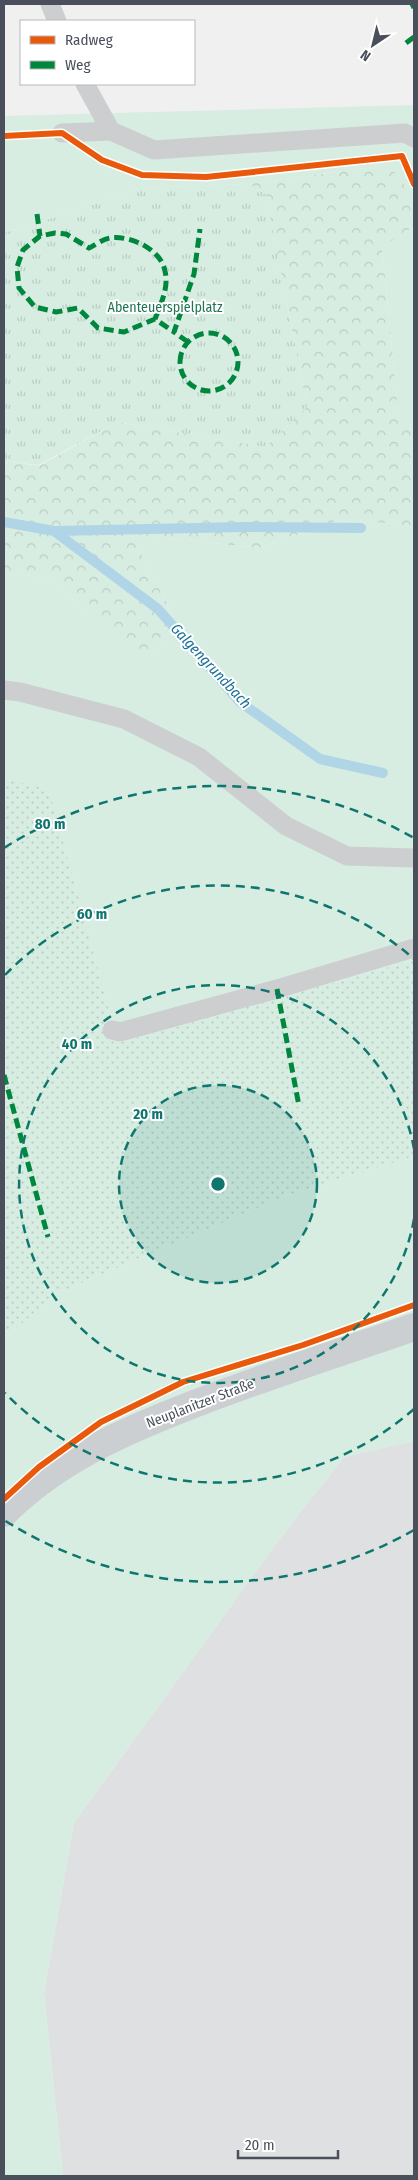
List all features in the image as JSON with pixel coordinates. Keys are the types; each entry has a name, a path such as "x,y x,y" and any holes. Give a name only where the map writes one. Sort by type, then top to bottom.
{"main road":[{"name":"Neuplanitzer Straße","path":"4,1512 18,1498 76,1456 139,1426 228,1391 414,1327"}],"lane":[{"path":"50,4 57,20"},
{"path":"86,85 111,131"},
{"path":"62,133 111,131 154,150 405,132 414,138"},
{"path":"4,690 20,692 124,719 199,757 286,826 347,856 414,858"},
{"path":"112,1030 120,1032 277,989 414,948"}],"shaded area":[{"path":"414,1441 414,2176 63,2176 44,1993 74,1823 275,1545 344,1457"}],"green space":[{"path":"414,105 414,429 399,421 382,246 413,227 388,165 249,184 139,188 4,233 4,116"},
{"path":"388,165 410,192 413,227 382,247 399,420 414,429 414,526 343,519 259,548 131,534 177,623 146,664 47,577 4,574 4,461 39,466 118,422 265,447 307,407 266,196 249,184"},
{"name":"Abenteuerspielplatz","path":"249,184 266,195 307,407 265,447 118,422 38,465 4,461 4,233 139,188"},
{"path":"343,519 414,526 414,960 118,1043 49,791 4,778 4,574 47,577 146,663 177,623 131,534 259,548"},
{"path":"4,778 49,790 118,1043 414,960 414,1156 285,1196 58,1293 4,1338"},
{"path":"414,1156 414,1441 344,1457 275,1545 74,1823 44,1993 63,2176 4,2176 4,1338 58,1293 285,1196"}],"waterway":[{"name":"Galgengrundbach","path":"4,522 54,531 158,609 240,702 320,759 383,773"},
{"name":"Galgengrundbach","path":"54,531 243,527 361,528"}],"marked path":[{"path":"412,4 414,8"},
{"path":"406,43 414,37"},
{"path":"37,214 40,236"},
{"path":"188,342 174,332 194,274 200,229"},
{"path":"155,319 162,301 166,277 158,256 144,245 126,239 110,238 89,248 66,234 55,233 40,236 23,250 17,267 19,288 35,307 56,312 78,308 98,328 124,332 155,319 174,332"},
{"path":"209,333 220,335 233,346 238,362 236,373 225,386 209,391 198,389 185,378 180,362 182,351 193,338 209,333"},
{"path":"277,989 299,1106"},
{"path":"4,1075 48,1237"}],"cycle path":[{"path":"4,136 62,133 102,160 142,175 206,177 402,156 414,184"},
{"path":"4,1499 39,1467 101,1422 183,1382 303,1345 414,1305"}]}
